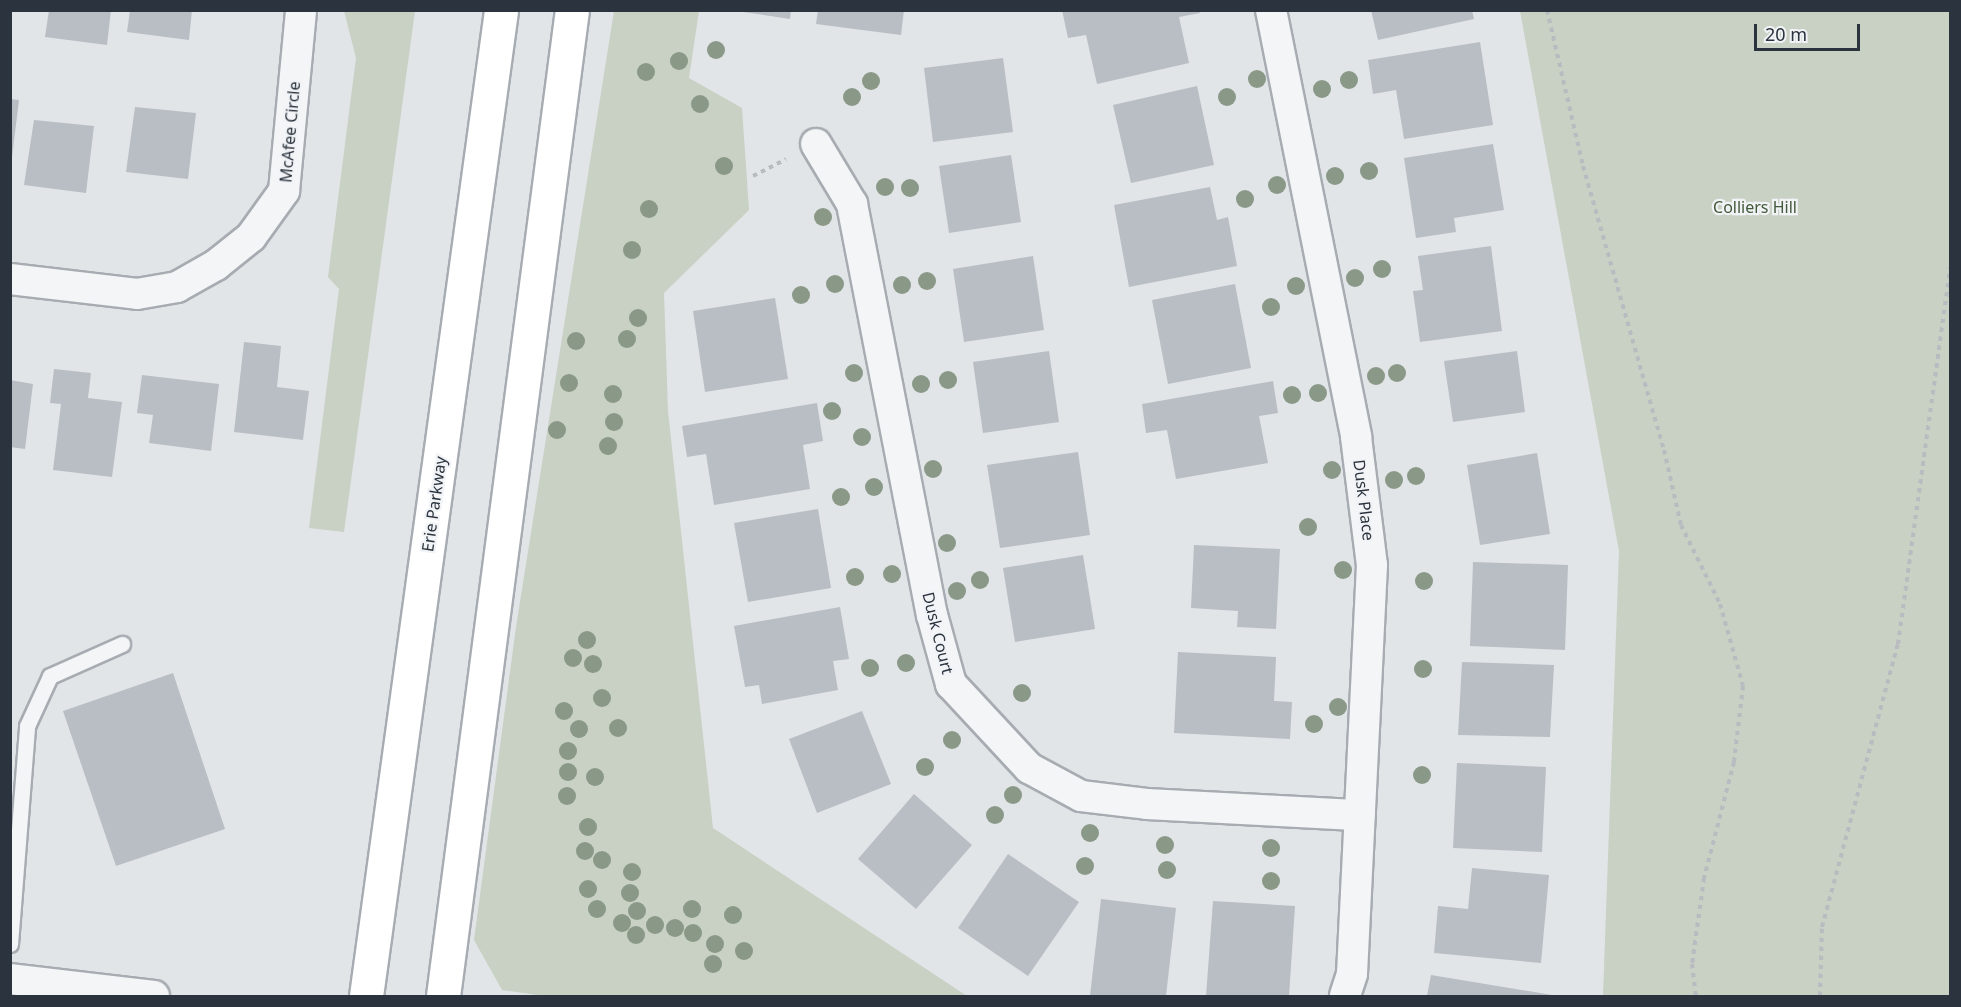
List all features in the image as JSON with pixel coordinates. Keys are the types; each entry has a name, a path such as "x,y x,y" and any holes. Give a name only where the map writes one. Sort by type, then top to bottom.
{"main road":[{"name":"Erie Parkway","path":"366,996 501,10"},
{"path":"442,996 572,10"}],"street":[{"name":"McAfee Circle","path":"10,279 137,294 177,287 216,265 251,237 284,191 300,10"},
{"name":"Dusk Place","path":"1271,10 1356,437 1372,565 1352,974 1346,996"},
{"name":"Dusk Court","path":"816,144 852,204 932,615 951,684 1029,768 1081,796 1147,804 1360,815"},
{"path":"10,979 154,996"}],"lane":[{"path":"10,944 27,726 50,676 122,644"}],"path":[{"path":"1547,10 1583,166 1664,450 1681,525 1720,604 1743,686 1734,762 1703,889 1692,964 1696,996"},
{"path":"753,176 765,170"},
{"path":"1820,996 1821,927 1898,644 1950,267"}],"green space":[{"path":"344,11 415,11 344,532 309,528 339,289 328,277 356,58"},
{"path":"614,11 699,11 689,78 742,108 749,210 664,293 668,411 713,828 967,996 544,996 502,990 474,940 516,627"},
{"name":"Colliers Hill","path":"1520,11 1950,11 1950,996 1603,996 1619,551"}],"building":[{"path":"49,10 111,10 107,45 45,37"},
{"path":"130,10 192,10 189,40 127,32"},
{"path":"730,10 791,10 790,19"},
{"path":"818,10 904,10 901,35 816,24"},
{"path":"1062,10 1199,10 1200,13 1179,17 1189,63 1097,84 1086,35 1068,38"},
{"path":"1371,10 1472,10 1474,19 1378,40"},
{"path":"1480,42 1493,125 1404,139 1396,90 1373,94 1368,60"},
{"path":"1003,58 1013,132 933,142 924,68"},
{"path":"1197,86 1214,165 1131,183 1113,105"},
{"path":"10,99 19,100 12,157 10,157"},
{"path":"135,107 196,113 188,179 126,172"},
{"path":"34,120 94,126 86,193 24,185"},
{"path":"1493,144 1504,210 1454,218 1456,232 1416,238 1404,158"},
{"path":"1011,155 1021,222 949,233 939,166"},
{"path":"1210,187 1217,220 1228,217 1237,266 1129,287 1114,205"},
{"path":"1491,246 1502,331 1420,342 1413,291 1423,290 1418,256"},
{"path":"1033,256 1044,330 964,342 953,269"},
{"path":"1235,284 1251,368 1168,384 1152,300"},
{"path":"775,298 788,379 705,392 693,311"},
{"path":"244,342 281,346 277,387 309,391 303,440 234,432"},
{"path":"1049,351 1059,422 983,433 973,362"},
{"path":"1517,351 1525,412 1453,422 1444,361"},
{"path":"54,369 91,373 88,398 122,402 112,477 53,470 61,404 50,403"},
{"path":"142,375 219,384 211,451 149,443 153,415 137,413"},
{"path":"10,380 33,384 25,449 10,447"},
{"path":"1273,381 1278,413 1259,416 1268,463 1176,479 1167,430 1146,433 1142,404"},
{"path":"817,403 823,441 803,445 810,489 714,505 706,454 687,457 682,426"},
{"path":"1078,452 1090,535 1000,548 987,465"},
{"path":"1537,453 1550,534 1480,545 1467,465"},
{"path":"818,509 831,588 748,602 734,523"},
{"path":"1194,545 1280,549 1276,629 1237,627 1238,611 1191,608"},
{"path":"1083,555 1095,629 1015,642 1003,568"},
{"path":"1473,562 1568,565 1565,650 1470,646"},
{"path":"840,607 849,659 833,661 838,690 762,704 759,685 745,687 734,626"},
{"path":"1178,652 1276,657 1274,701 1292,702 1290,739 1174,733"},
{"path":"1462,662 1554,665 1550,737 1458,735"},
{"path":"173,673 225,829 116,866 63,711"},
{"path":"862,711 891,784 817,813 789,739"},
{"path":"1457,763 1546,767 1542,852 1453,848"},
{"path":"914,794 972,845 916,909 858,859"},
{"path":"1008,854 1079,902 1028,976 958,928"},
{"path":"1472,868 1549,875 1541,963 1434,953 1438,906 1468,909"},
{"path":"1101,899 1176,908 1166,996 1090,996"},
{"path":"1213,901 1295,906 1289,996 1206,996"},
{"path":"1431,975 1552,995 1552,996 1427,996"}]}
